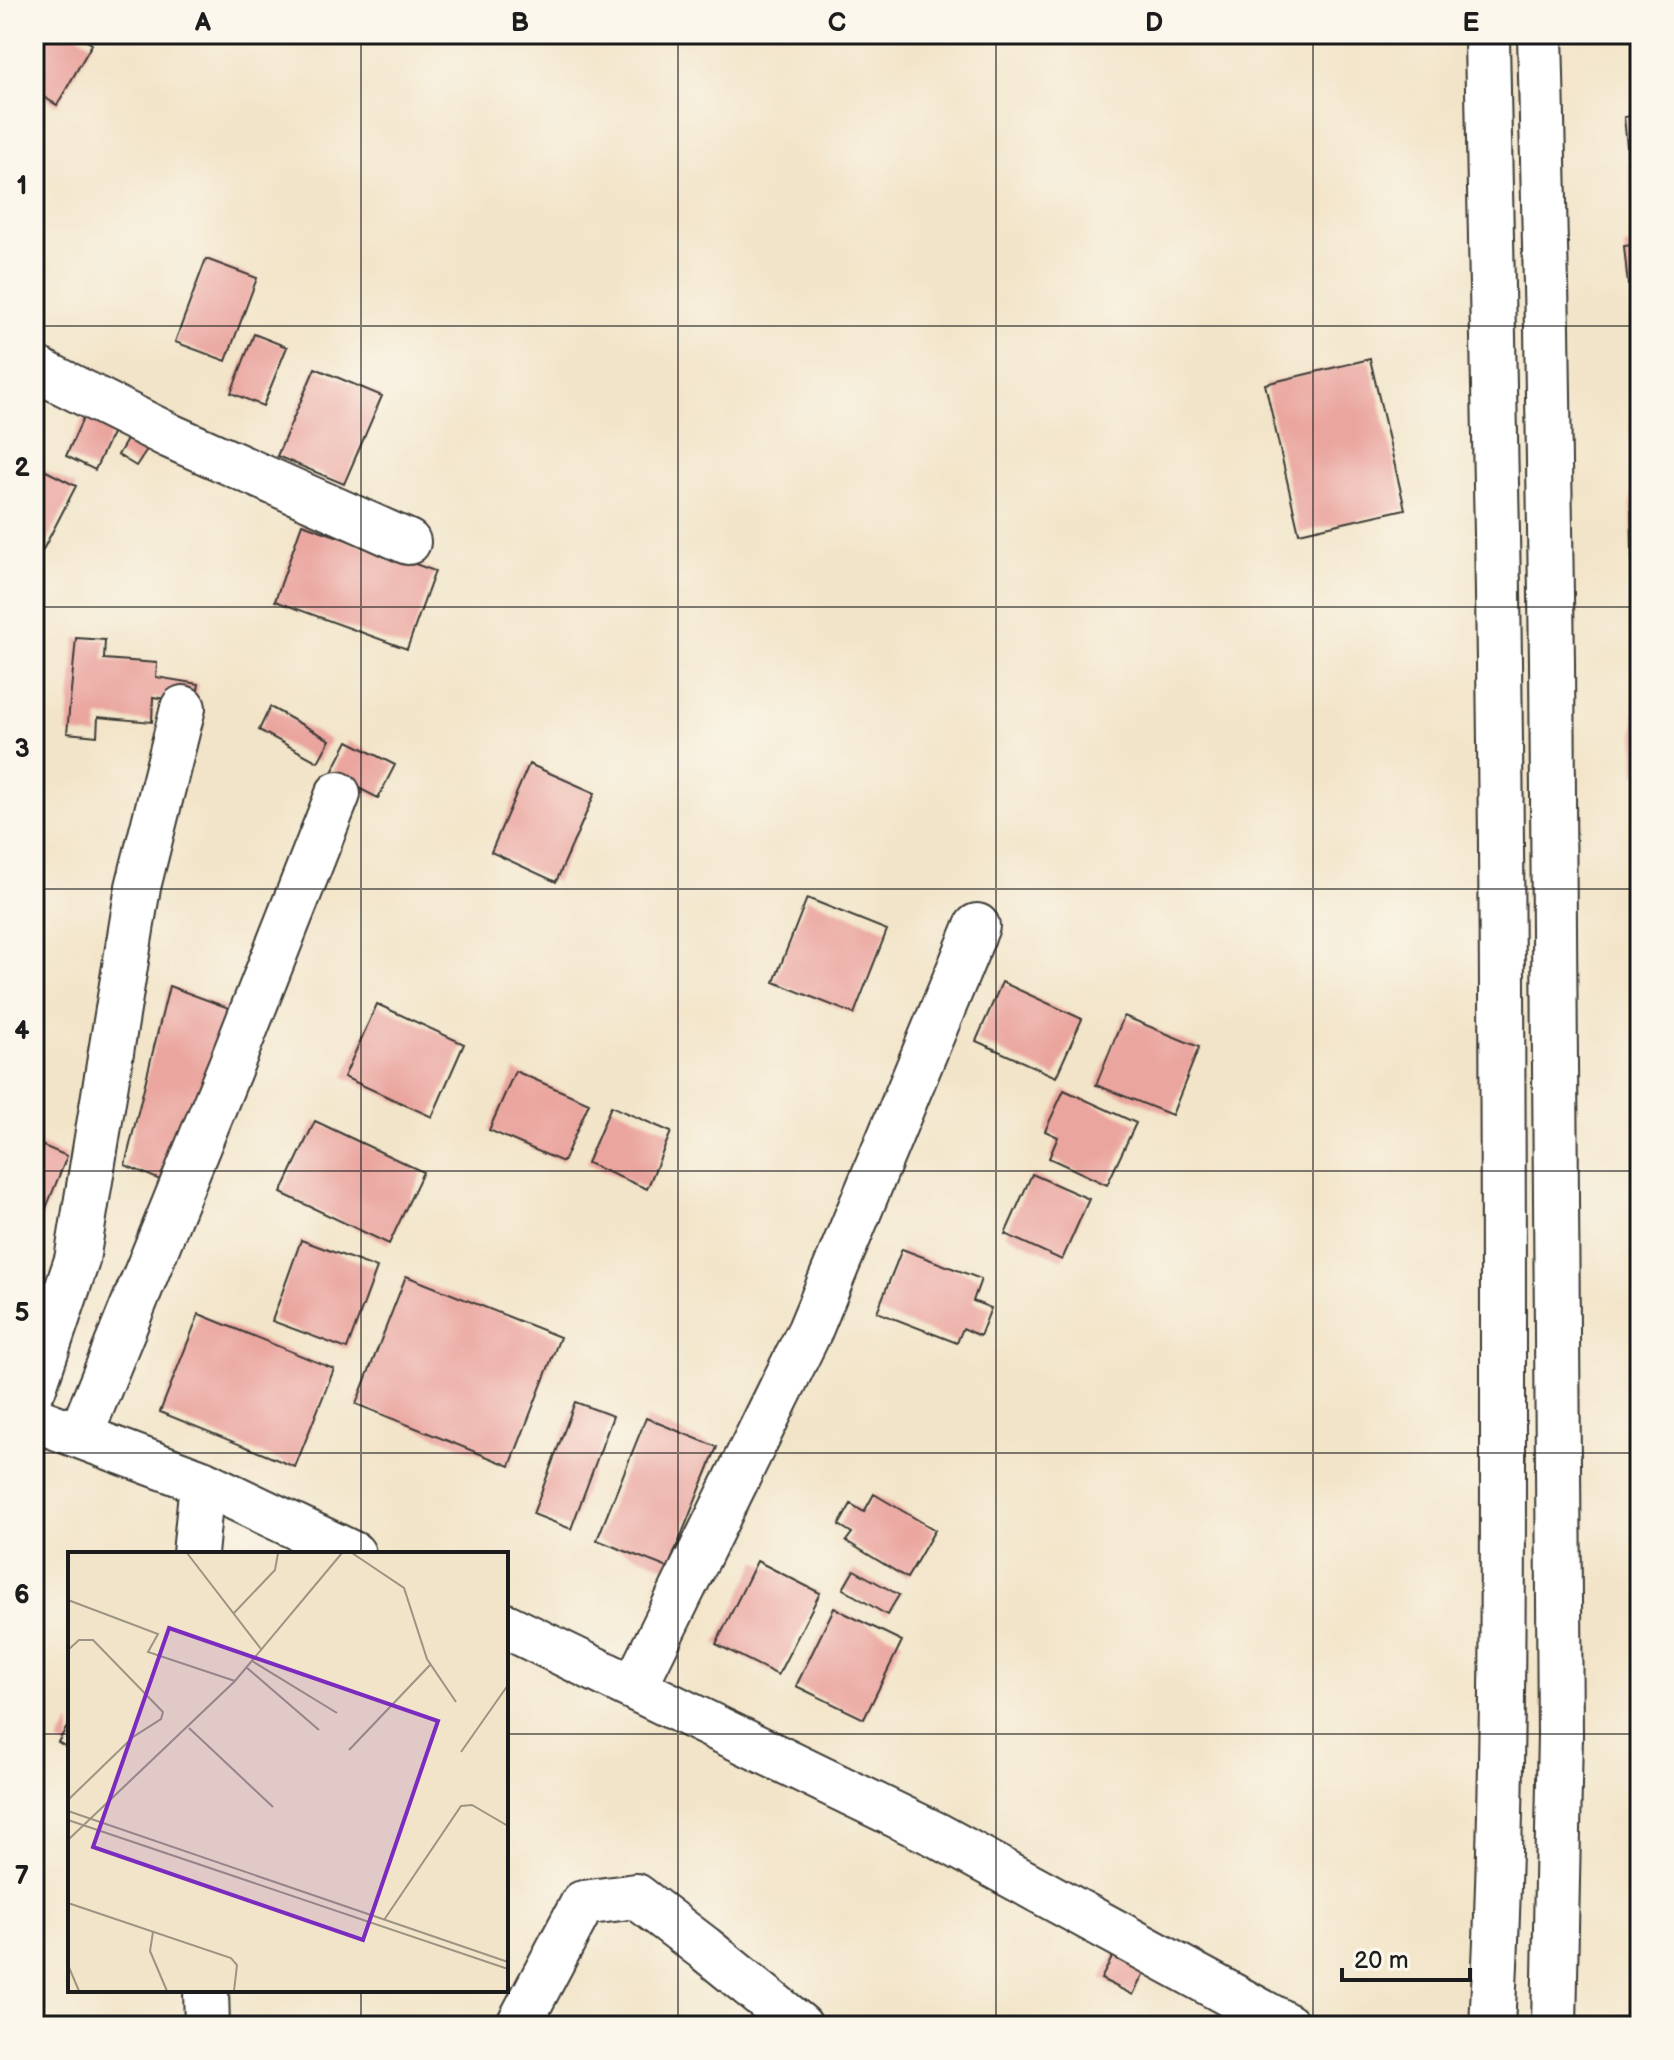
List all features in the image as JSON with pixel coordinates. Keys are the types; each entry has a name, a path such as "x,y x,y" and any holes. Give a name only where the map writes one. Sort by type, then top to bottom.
{"street":[{"path":"1487,34 1497,536 1503,1129 1503,1588 1498,1906 1492,2026"},
{"path":"1540,34 1552,694 1560,1687 1554,2026"},
{"path":"34,368 170,436 408,542"},
{"path":"34,1387 77,1260 138,887 183,708"},
{"path":"80,1436 338,794"},
{"path":"634,1688 810,1330 977,926"},
{"path":"34,1419 202,1482 349,1552"},
{"path":"195,1552 202,1482"},
{"path":"508,1627 937,1835 1288,2026"},
{"path":"518,2026 583,1903 636,1896 800,2026"},
{"path":"206,1992 207,2026"}],"building":[{"path":"34,34 75,34 92,44 57,105 34,91"},
{"path":"1640,115 1640,195 1632,196 1624,117"},
{"path":"1640,244 1640,285 1628,285 1624,246"},
{"path":"206,259 257,278 226,361 175,342"},
{"path":"254,334 287,347 263,406 231,393"},
{"path":"1370,359 1405,509 1299,533 1265,384"},
{"path":"315,368 382,396 344,484 277,456"},
{"path":"1630,407 1640,407 1640,773 1635,773"},
{"path":"84,416 114,429 95,470 66,456"},
{"path":"134,428 153,440 136,466 118,455"},
{"path":"34,465 76,486 34,567"},
{"path":"302,524 435,571 407,649 275,601"},
{"path":"76,638 105,640 104,659 157,663 156,677 199,684 195,704 153,697 152,722 98,717 97,736 67,733"},
{"path":"270,707 330,740 318,762 259,730"},
{"path":"348,741 395,765 378,798 331,774"},
{"path":"529,764 595,793 556,882 491,852"},
{"path":"807,898 887,930 854,1014 774,982"},
{"path":"1002,982 1082,1019 1056,1077 976,1041"},
{"path":"169,986 237,1011 167,1183 125,1165"},
{"path":"377,1004 464,1044 432,1117 344,1077"},
{"path":"1124,1016 1199,1047 1172,1115 1096,1085"},
{"path":"515,1071 589,1103 563,1162 489,1130"},
{"path":"1064,1090 1136,1123 1107,1185 1049,1158 1058,1137 1045,1131"},
{"path":"611,1106 671,1132 647,1189 587,1163"},
{"path":"315,1121 423,1172 389,1244 281,1193"},
{"path":"34,1142 67,1156 34,1238"},
{"path":"1032,1174 1089,1199 1062,1260 1005,1234"},
{"path":"301,1240 377,1268 347,1349 272,1321"},
{"path":"902,1249 981,1279 973,1301 991,1308 980,1336 963,1328 957,1343 877,1312"},
{"path":"406,1276 560,1337 510,1466 356,1404"},
{"path":"199,1314 334,1369 295,1467 160,1412"},
{"path":"575,1402 613,1416 571,1529 533,1514"},
{"path":"646,1418 717,1447 668,1568 597,1540"},
{"path":"874,1494 935,1530 907,1578 846,1541 852,1533 839,1525 851,1504 864,1512"},
{"path":"757,1561 820,1593 778,1675 716,1644"},
{"path":"854,1570 899,1595 887,1615 843,1589"},
{"path":"834,1608 902,1641 864,1719 796,1686"},
{"path":"68,1725 68,1748 58,1742"},
{"path":"1119,1944 1150,1960 1133,1995 1101,1979"}]}
